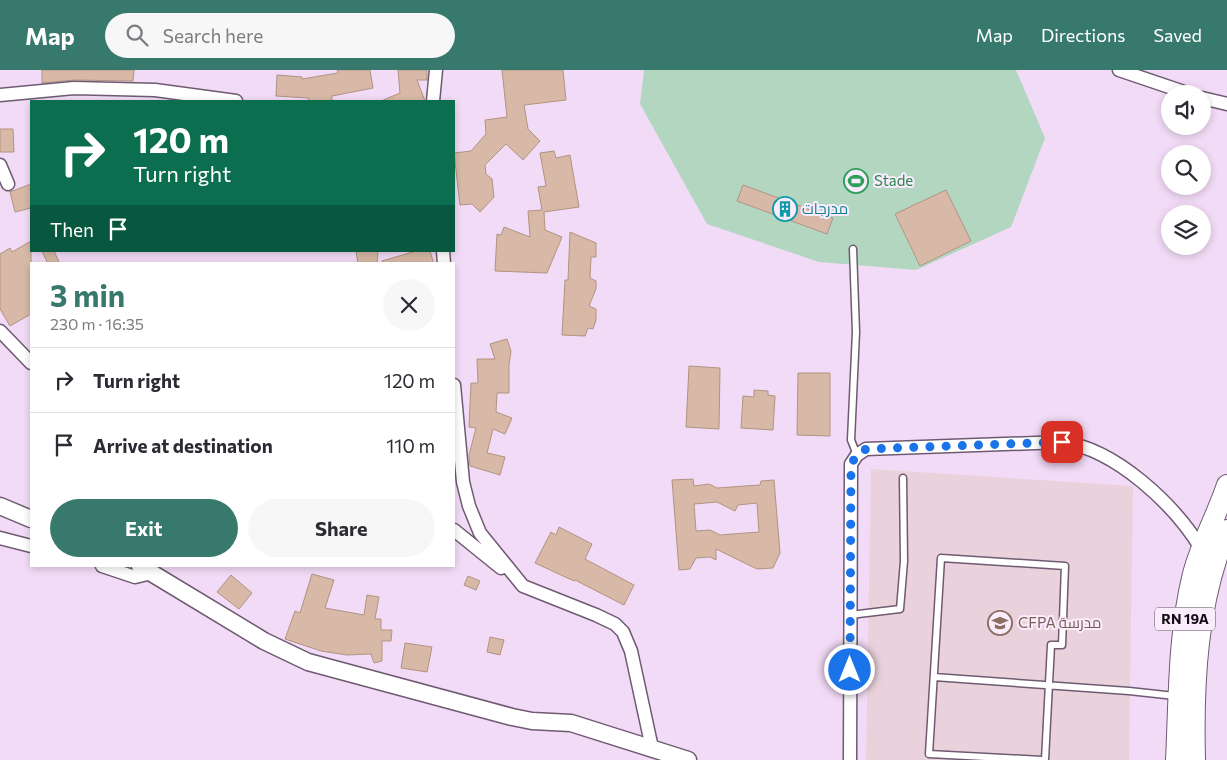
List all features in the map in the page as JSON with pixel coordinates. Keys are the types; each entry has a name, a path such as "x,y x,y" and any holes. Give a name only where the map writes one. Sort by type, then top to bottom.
{"main road":[{"name":"RN 19A","path":"1176,760 1182,640 1188,597 1194,572 1227,485"},
{"name":"RN 19A","path":"1195,760 1194,698 1203,612 1211,575 1227,530"}],"street":[{"path":"433,100 436,70"},
{"path":"1119,70 1163,85"},
{"path":"0,95 74,88 155,90 229,100"},
{"path":"1211,100 1227,104"},
{"path":"0,165 8,184"},
{"path":"0,330 30,362"},
{"path":"455,397 462,482 469,506 480,533 523,586"},
{"path":"850,760 851,464 857,455 866,449 1062,442 1080,444 1098,451 1164,501 1190,530 1202,550"},
{"path":"0,506 30,519"},
{"path":"455,531 523,586 615,624 622,632 631,651 652,748"},
{"path":"0,538 30,546"},
{"path":"105,567 135,577 146,570 264,641 308,662 512,717 532,721 571,722 688,760"}],"lane":[{"path":"853,249 856,332 852,440 857,455"},
{"path":"850,616 900,609 904,561 902,478"},
{"path":"1042,760 929,754 941,558 1065,566 1062,645 1051,645 1045,760"},
{"path":"934,677 1129,691 1179,697"}],"shaded area":[{"name":"CFPA مدرسة","path":"871,469 1133,486 1129,760 866,760"}],"green space":[{"name":"Stade","path":"644,70 1016,70 1045,138 1011,227 916,270 819,262 707,224 640,104"}],"building":[{"path":"42,70 134,70 133,81 74,80 42,83"},
{"path":"337,70 370,70 373,88 332,96 332,100 309,100 308,98 276,96 277,75 302,77 302,79 338,73"},
{"path":"398,70 427,70 427,80 417,80 425,100 383,100 400,93"},
{"path":"502,70 563,70 566,100 524,105 528,129 540,141 523,160 506,144 485,165 486,174 492,179 494,197 480,212 472,204 460,205 455,153 471,151 486,134 485,120 507,117"},
{"path":"0,129 13,129 14,152 0,152"},
{"path":"554,151 556,158 570,155 579,207 544,212 545,230 562,237 547,273 495,271 497,234 501,235 504,227 530,237 528,211 542,210 538,187 546,186 540,153"},
{"path":"30,184 30,208 15,212 10,192"},
{"name":"مدرجات","path":"743,185 833,218 827,234 737,201"},
{"path":"946,190 971,241 920,266 895,214"},
{"path":"570,232 596,243 596,257 591,257 590,278 596,281 596,289 589,306 596,309 596,320 593,329 588,328 585,336 562,335 565,280 568,280"},
{"path":"30,242 30,315 10,326 0,309 0,254 10,248 12,252"},
{"path":"42,252 54,252 59,262 47,262"},
{"path":"356,252 378,252 377,262 358,262"},
{"path":"413,252 430,252 433,262 382,262"},
{"path":"507,339 511,351 509,393 497,393 496,412 512,418 505,434 493,429 487,453 505,457 500,475 470,466 469,455 476,428 469,427 471,383 478,383 477,359 495,359 490,344"},
{"path":"689,366 720,368 719,429 686,427"},
{"path":"798,373 830,373 830,436 797,435"},
{"path":"754,390 768,391 768,395 775,396 773,430 741,428 743,396 754,397"},
{"path":"693,479 694,486 709,484 717,488 760,485 761,481 774,480 780,553 773,568 757,569 716,549 716,560 710,557 696,558 690,569 679,570 672,480","holes":["717,502 735,511 738,505 757,503 759,532 720,535 710,530 696,531 694,504"]},
{"path":"559,527 592,544 585,559 634,585 624,605 575,580 535,563 551,532 556,535"},
{"path":"312,574 334,580 325,608 364,615 367,595 379,597 375,619 381,619 381,630 392,630 391,641 382,641 382,661 374,663 371,654 347,655 321,651 285,639 295,611 300,613"},
{"path":"231,575 252,593 239,609 217,592"},
{"path":"468,576 480,581 476,590 464,585"},
{"path":"490,637 504,640 500,655 487,652"},
{"path":"405,643 432,647 427,672 401,668"}],"place":[{"name":"Stade","path":"856,181"},
{"name":"مدرجات","path":"785,209"},
{"name":"CFPA مدرسة","path":"1000,623"}],"route":[{"path":"850,670 851,464 857,455 866,449 1062,442"}]}
